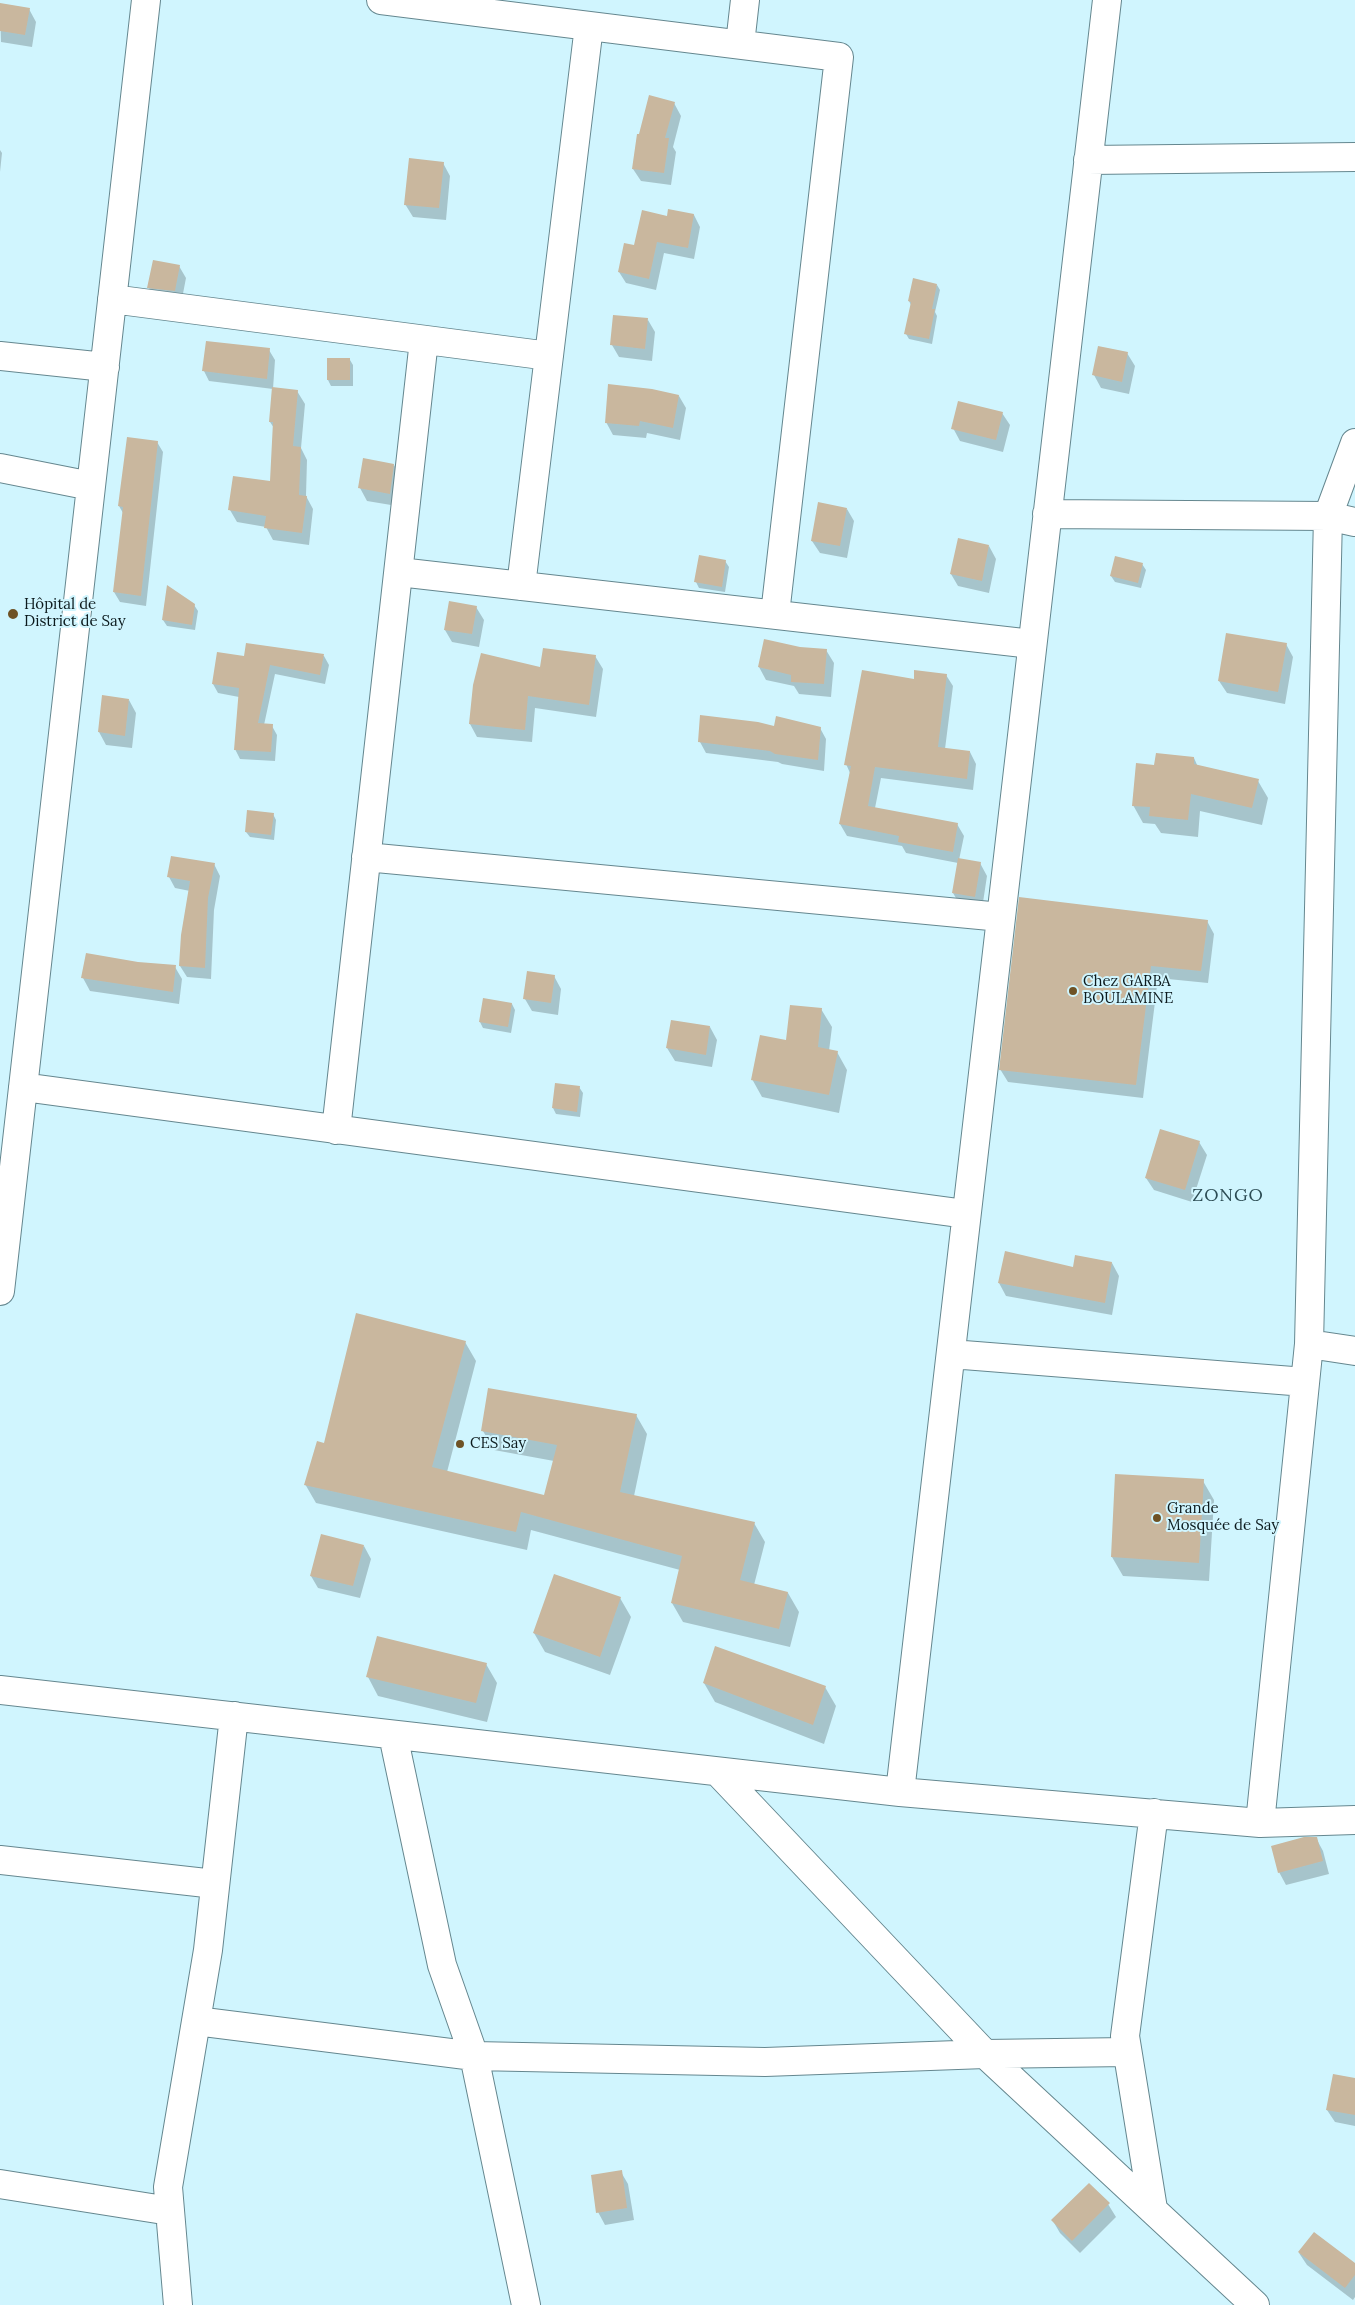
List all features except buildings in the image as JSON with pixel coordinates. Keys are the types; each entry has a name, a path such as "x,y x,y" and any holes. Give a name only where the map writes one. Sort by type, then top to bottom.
{"street":[{"path":"0,1292 146,0"},
{"path":"381,0 464,5 589,26 839,57 775,614"},
{"path":"740,44 745,0"},
{"path":"900,1792 1106,0"},
{"path":"521,586 589,26"},
{"path":"1088,160 1355,157"},
{"path":"112,299 549,356"},
{"path":"336,1130 424,340"},
{"path":"0,356 105,367"},
{"path":"1260,1822 1309,1344 1328,516 1355,443"},
{"path":"0,468 91,486"},
{"path":"1047,514 1328,516 1355,522"},
{"path":"398,572 1032,644"},
{"path":"366,857 1001,917"},
{"path":"23,1087 966,1214"},
{"path":"1309,1344 1355,1351"},
{"path":"951,1354 1305,1382"},
{"path":"0,1690 900,1792 1260,1822 1355,1820"},
{"path":"178,2305 168,2187 196,2021 215,1884 234,1716"},
{"path":"393,1735 442,1965 474,2056 526,2305"},
{"path":"718,1772 985,2054 1255,2305"},
{"path":"1153,2209 1125,2036 1154,1813"},
{"path":"0,1860 215,1884"},
{"path":"196,2021 474,2056 765,2062 985,2054 1128,2052"},
{"path":"0,2184 170,2211"}],"place":[{"name":"Hôpital de District de Say","path":"13,614"},
{"name":"Chez GARBA BOULAMINE","path":"1073,991"},
{"name":"CES Say","path":"460,1444"},
{"name":"Grande Mosquée de Say","path":"1157,1518"}],"district":[{"name":"ZONGO","path":"1228,1196"}]}
